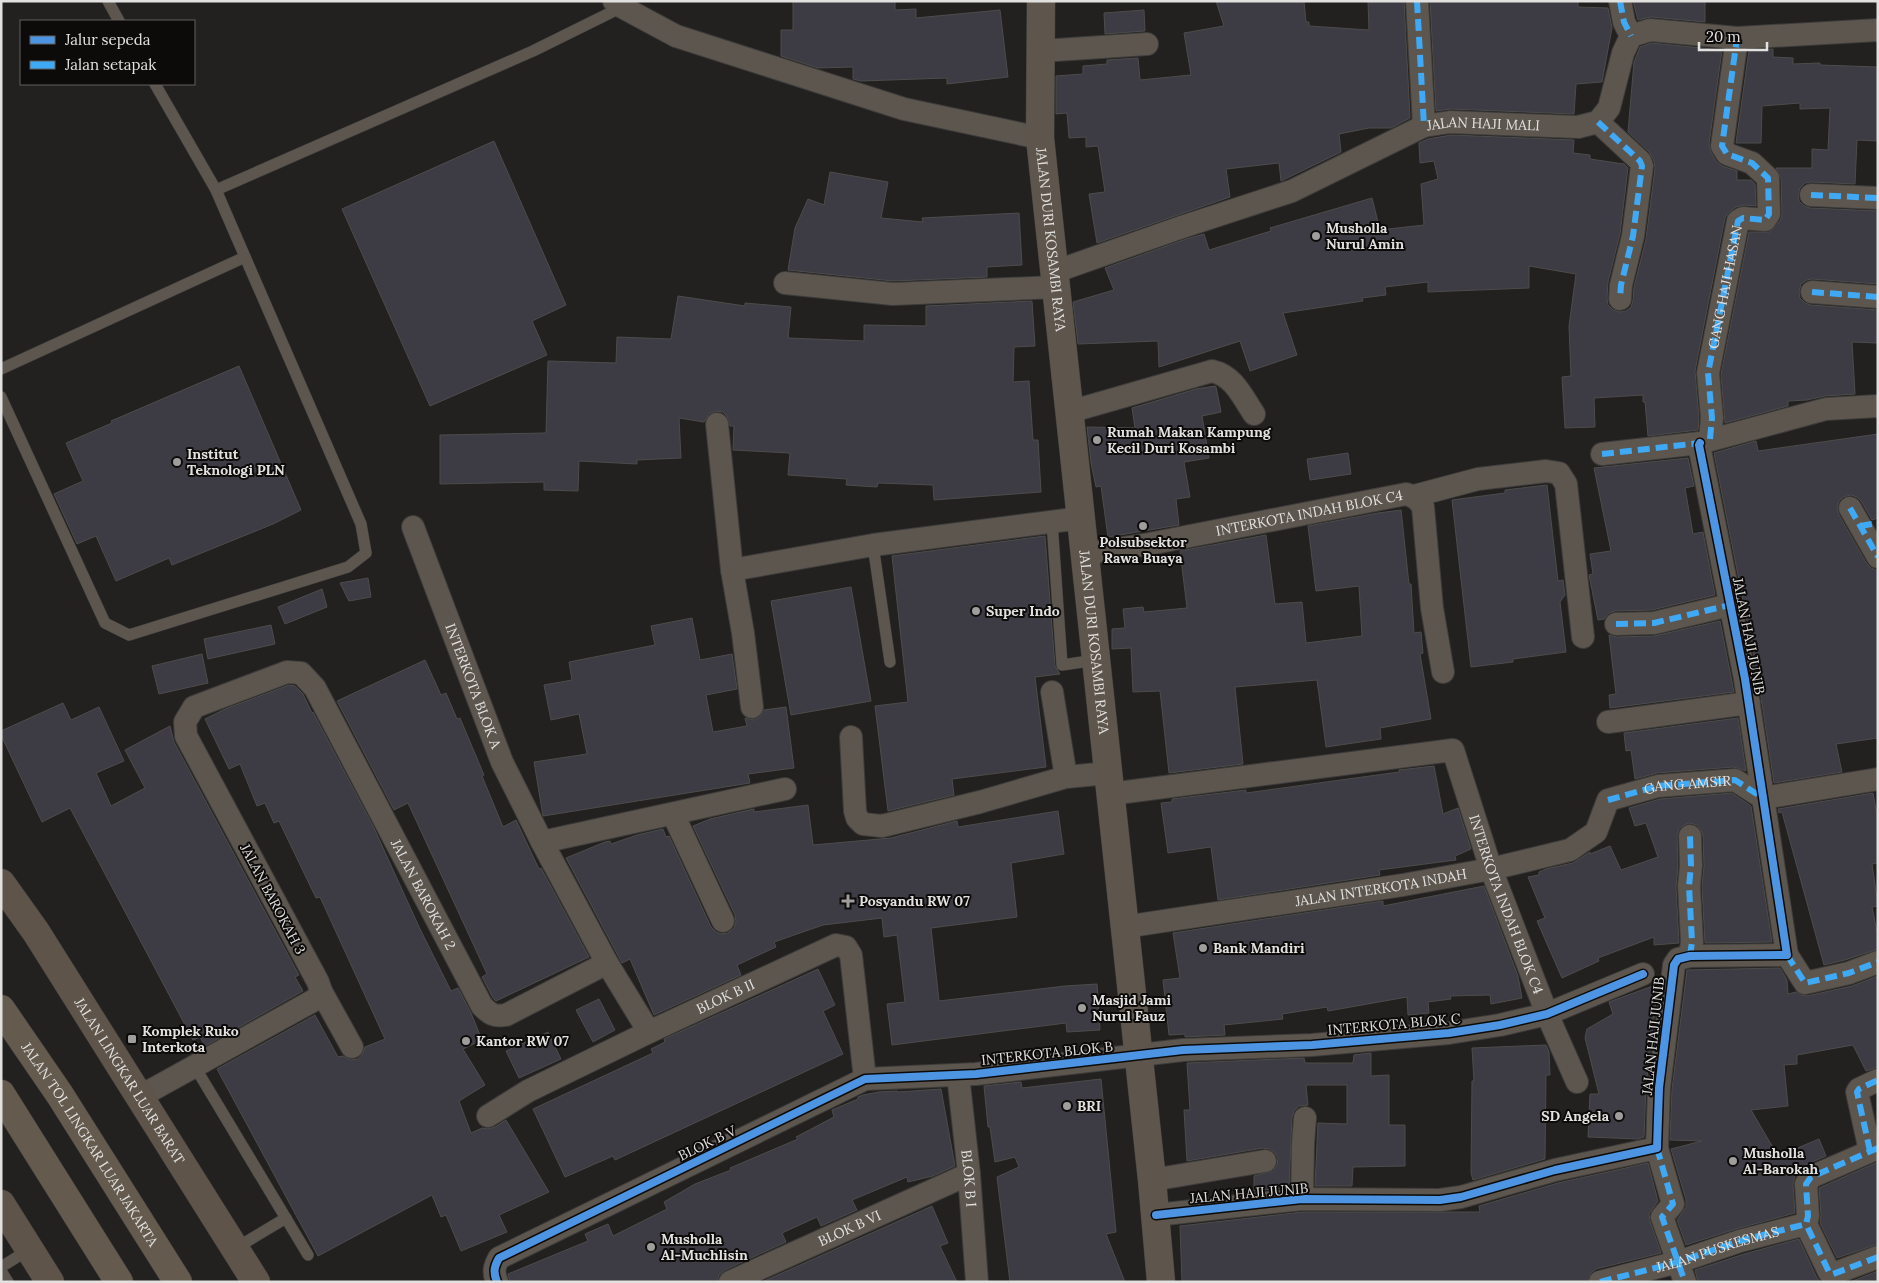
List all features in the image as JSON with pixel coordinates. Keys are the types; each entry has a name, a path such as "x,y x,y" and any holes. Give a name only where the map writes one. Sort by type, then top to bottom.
{"highway":[{"name":"JALAN TOL LINGKAR LUAR JAKARTA","path":"1,1008 60,1095 178,1282"},
{"path":"1,1094 118,1282"}],"main road":[{"name":"JALAN DURI KOSAMBI RAYA","path":"1041,1 1040,138 1156,1215 1161,1282"},
{"name":"JALAN LINGKAR LUAR BARAT","path":"1,883 36,932 256,1282"},
{"path":"1,1204 50,1282"}],"street":[{"path":"1417,1 1424,126"},
{"path":"1620,1 1624,22 1631,36"},
{"path":"618,4 676,36 904,109 1040,138"},
{"path":"1620,299 1621,285 1633,236 1642,166 1640,161 1598,122 1609,108 1623,53 1631,36 1650,30 1737,38 1878,30"},
{"name":"GANG HAJI HASAN","path":"1705,441 1712,418 1708,373 1738,221 1742,218 1764,220 1768,214 1768,178 1752,163 1728,154 1722,146 1737,38"},
{"path":"1041,51 1147,44"},
{"name":"JALAN HAJI MALI","path":"785,283 893,294 1055,279 1182,227 1292,191 1424,126 1450,122 1578,127 1598,122"},
{"path":"1811,196 1878,198"},
{"path":"1812,292 1878,297"},
{"path":"1069,412 1212,371 1222,374 1231,380 1254,414"},
{"path":"1602,454 1705,441 1826,409 1878,406"},
{"path":"717,424 732,570 744,641 752,707"},
{"name":"JALAN HAJI JUNIB","path":"1705,441 1701,454 1749,703 1787,955"},
{"path":"1414,496 1478,480 1546,471 1559,473 1566,484 1583,637"},
{"name":"INTERKOTA INDAH BLOK C4","path":"1084,554 1149,544 1406,494 1414,496 1423,507 1432,608 1443,672"},
{"path":"732,570 873,545 1081,518"},
{"path":"1862,519 1878,557"},
{"name":"INTERKOTA BLOK A","path":"413,526 502,762 542,842 607,962 649,1032"},
{"path":"1616,624 1654,623 1730,605"},
{"name":"JALAN BAROKAH 2","path":"287,672 301,673 315,688 482,1006 489,1013 496,1016 506,1015 607,962"},
{"name":"JALAN BAROKAH 3","path":"287,672 194,707 185,722 186,736 318,982 320,991 352,1047"},
{"path":"1052,692 1066,777"},
{"path":"1608,722 1749,703"},
{"path":"850,737 855,811 857,818 863,824 882,826 980,802 1066,777 1109,784"},
{"name":"INTERKOTA INDAH BLOK C4","path":"1109,784 1453,750 1491,869 1547,1014 1577,1082"},
{"path":"1764,798 1878,778"},
{"name":"GANG AMSIR","path":"1608,800 1658,786 1735,780 1764,798"},
{"path":"542,842 785,789"},
{"name":"JALAN INTERKOTA INDAH","path":"1124,927 1491,869 1570,850 1577,847 1596,832 1608,800"},
{"path":"673,814 723,921"},
{"path":"1690,836 1691,866 1689,886 1692,942 1690,956 1787,955 1805,983 1849,973 1878,962"},
{"name":"BLOK B II","path":"488,1116 528,1091 836,945 846,947 851,955 865,1079"},
{"name":"JALAN HAJI JUNIB","path":"1156,1215 1302,1199 1440,1200 1461,1197 1555,1170 1657,1148 1659,1088 1674,965 1678,959 1690,956"},
{"name":"INTERKOTA BLOK C","path":"1138,1056 1183,1050 1312,1045 1449,1033 1500,1025 1547,1014 1643,974"},
{"path":"139,1097 309,1003 316,998 320,991"},
{"name":"INTERKOTA BLOK B","path":"958,1075 1138,1056"},
{"name":"BLOK B V","path":"497,1282 494,1275 494,1266 499,1258 865,1079 958,1075"},
{"name":"BLOK B I","path":"958,1075 969,1174 977,1282"},
{"path":"1878,1080 1858,1089 1857,1092 1874,1149 1811,1177 1806,1184 1808,1216 1806,1224 1828,1272 1833,1274 1878,1257"},
{"path":"1302,1199 1306,1118"},
{"path":"1657,1148 1672,1204 1662,1217 1681,1272"},
{"path":"1152,1180 1265,1161"},
{"name":"BLOK B VI","path":"730,1282 969,1174"},
{"name":"JALAN PUSKESMAS","path":"1600,1282 1681,1272 1740,1241 1806,1224"}],"lane":[{"path":"108,1 118,20"},
{"path":"216,190 532,51 618,4"},
{"path":"1,397 105,623 129,635 348,567 366,553 361,524 216,190 156,85"},
{"path":"1,369 246,257"},
{"path":"1052,522 1062,665 1096,660"},
{"path":"873,545 890,662"},
{"path":"195,1066 308,1256"},
{"path":"236,1248 286,1218"},
{"path":"1,1267 30,1249"},
{"path":"1,1271 8,1282"}],"building":[{"path":"793,1 895,1 895,10 916,9 916,18 1000,10 1008,77 947,84 947,78 861,81 853,79 853,67 818,68 781,56 781,30 793,30"},
{"path":"1216,1 1304,1 1306,22 1309,22 1309,26 1369,30 1368,1 1404,1 1410,118 1391,128 1369,128 1339,134 1341,152 1281,181 1279,163 1226,169 1230,197 1097,243 1089,194 1105,192 1098,146 1086,147 1086,137 1069,138 1067,113 1056,114 1056,76 1083,74 1083,66 1107,64 1107,60 1138,58 1140,80 1191,75 1184,33 1224,26"},
{"path":"1430,1 1578,1 1578,7 1608,8 1612,28 1602,82 1576,84 1574,114 1451,109 1436,111"},
{"path":"1633,1 1705,1 1705,22 1651,17 1638,20"},
{"path":"1144,10 1145,31 1105,34 1104,13"},
{"path":"1651,43 1722,50 1709,144 1716,161 1722,166 1737,171 1737,180 1751,180 1755,184 1756,206 1744,205 1736,207 1725,218 1695,371 1699,418 1698,430 1648,436 1643,395 1594,398 1595,427 1565,428 1562,377 1571,376 1569,326 1576,274 1529,266 1529,288 1428,292 1428,282 1385,287 1386,295 1362,298 1363,301 1283,313 1297,355 1250,371 1240,341 1159,367 1158,341 1078,344 1073,302 1114,290 1105,268 1186,239 1204,234 1209,250 1271,231 1270,228 1372,198 1380,230 1424,225 1421,184 1438,179 1434,161 1420,163 1419,143 1428,139 1451,135 1574,140 1573,153 1590,155 1590,159 1624,164 1628,168 1620,234 1608,282 1607,298 1608,305 1613,310 1626,311 1631,307 1633,300 1634,287 1646,239 1655,168 1654,161 1649,152 1628,132 1634,62 1640,47"},
{"path":"1773,49 1773,57 1793,58 1793,64 1820,63 1820,65 1878,67 1878,141 1857,140 1855,184 1805,183 1800,188 1798,195 1799,201 1804,206 1810,208 1878,211 1878,284 1812,279 1801,284 1799,292 1800,298 1805,303 1811,305 1878,310 1877,343 1852,342 1855,394 1788,401 1788,406 1725,423 1721,374 1749,232 1770,232 1780,221 1782,214 1781,178 1776,168 1812,168 1812,149 1828,150 1830,108 1800,109 1800,103 1762,106 1761,143 1736,143 1749,50"},
{"path":"494,141 566,305 532,321 547,355 430,406 342,209"},
{"path":"830,172 888,182 881,218 923,222 922,218 1019,213 1022,265 987,267 987,277 893,281 788,270 795,228 808,199 824,205"},
{"path":"678,296 745,306 745,303 791,307 788,338 864,341 864,325 926,326 926,306 1032,301 1035,346 1014,347 1013,382 1029,381 1033,440 1038,440 1041,492 934,500 933,485 878,483 877,487 846,485 847,479 788,475 790,453 733,450 734,426 730,426 727,416 723,412 716,411 709,414 704,422 679,418 681,458 637,460 637,464 579,461 578,491 544,490 544,482 440,484 440,435 546,433 548,361 616,363 617,337 671,339"},
{"name":"Institut Teknologi PLN","path":"239,366 301,510 273,524 172,565 169,558 116,581 96,536 77,544 54,494 83,481 66,443 112,423 111,421"},
{"path":"1215,386 1221,412 1202,416 1209,458 1184,462 1190,497 1176,499 1179,525 1108,537 1101,486 1096,487 1091,463 1087,427 1135,428 1132,408 1196,389"},
{"path":"1878,434 1878,518 1872,520 1861,501 1851,495 1843,497 1837,507 1839,515 1867,564 1878,571 1878,738 1836,744 1842,772 1774,783 1758,677 1714,453 1756,441 1758,451"},
{"path":"1348,453 1351,474 1310,480 1307,459"},
{"path":"1688,458 1694,486 1685,488 1693,534 1703,532 1715,595 1652,610 1615,611 1609,613 1604,619 1598,620 1589,575 1593,574 1590,554 1611,551 1594,468"},
{"path":"1547,485 1558,581 1563,580 1565,595 1560,602 1566,652 1513,659 1513,662 1471,667 1452,500 1505,493 1505,490"},
{"path":"1401,510 1409,584 1411,584 1414,633 1421,632 1423,653 1420,654 1431,719 1380,728 1381,739 1326,747 1317,680 1235,687 1243,764 1169,773 1160,691 1133,692 1131,648 1112,649 1112,629 1125,628 1123,609 1143,607 1144,612 1187,608 1180,551 1266,535 1275,604 1302,602 1306,643 1362,636 1359,586 1316,591 1308,526"},
{"path":"1045,536 1055,666 1060,674 1035,677 1046,767 952,779 954,795 888,811 875,706 908,702 892,556"},
{"path":"368,578 371,597 349,601 340,583"},
{"path":"851,587 871,701 791,715 771,601"},
{"path":"322,589 327,607 285,624 278,607"},
{"path":"692,618 700,660 732,654 737,689 706,695 713,732 747,726 745,718 754,720 760,717 764,710 786,707 794,768 748,774 750,783 543,816 534,762 587,754 579,714 551,720 544,685 572,680 569,662 655,645 651,626"},
{"path":"1720,621 1734,692 1610,708 1609,695 1616,694 1609,635 1616,637 1654,636"},
{"path":"271,625 275,644 208,659 204,639"},
{"path":"202,654 208,683 159,694 152,666"},
{"path":"425,660 441,695 446,693 457,719 460,718 503,827 516,820 539,869 541,868 589,957 496,1001 482,977 487,974 408,803 394,810 337,701"},
{"path":"289,685 295,686 303,694 313,712 374,828 420,929 451,991 458,988 482,1040 463,1049 485,1085 459,1101 471,1133 482,1128 495,1127 506,1120 549,1192 499,1215 507,1232 461,1251 446,1215 441,1217 432,1195 318,1256 217,1069 315,1015 338,1057 343,1056 351,1060 358,1059 365,1047 385,1039 320,897 316,898 279,821 274,823 265,803 257,806 240,764 229,769 205,719 225,709"},
{"path":"63,703 71,720 99,707 124,761 96,773 111,806 145,788 125,750 170,726 174,742 299,975 295,977 303,991 205,1046 200,1037 193,1040 70,808 42,822 1,735 1,731"},
{"path":"1738,718 1746,771 1734,767 1657,773 1635,779 1631,750 1626,751 1624,733"},
{"path":"1434,766 1443,814 1458,808 1471,849 1455,856 1456,860 1379,870 1380,875 1218,900 1211,847 1168,853 1161,803 1172,802 1172,799 1246,790 1246,793"},
{"path":"1732,793 1751,806 1772,942 1705,943 1702,886 1704,866 1703,836 1697,825 1689,823 1679,829 1677,836 1678,866 1676,887 1679,943 1654,945 1654,937 1598,958 1599,961 1562,978 1537,921 1545,918 1528,877 1539,875 1539,872 1546,869 1573,863 1590,852 1590,854 1610,846 1621,870 1658,857 1646,823 1635,826 1629,808 1660,799"},
{"path":"1873,793 1878,821 1878,863 1872,864 1878,906 1872,907 1878,937 1878,949 1824,965 1782,812 1779,813 1778,809"},
{"path":"808,805 813,845 891,838 957,821 958,827 1058,811 1064,854 1011,863 1017,917 931,928 939,1001 1097,984 1100,1030 1067,1032 1066,1023 892,1045 887,1004 905,1002 897,935 884,937 882,918 823,925 774,942 776,947 737,965 741,975 654,1015 630,959 622,963 566,858 605,842 610,841 611,844 663,829 666,837 669,836 711,927 721,934 728,933 734,928 736,922 735,915 693,826 710,819 754,809 754,812"},
{"path":"1484,886 1518,976 1522,998 1491,1004 1490,995 1450,996 1451,999 1428,1002 1429,1013 1408,1015 1407,997 1328,1011 1327,1007 1282,1014 1283,1019 1224,1025 1225,1035 1185,1037 1185,1034 1169,1035 1163,980 1180,978 1173,933 1383,901 1383,906"},
{"path":"1780,968 1787,980 1788,994 1796,992 1807,996 1852,986 1878,976 1878,1067 1866,1071 1853,1045 1797,1055 1797,1064 1784,1065 1788,1106 1751,1110 1778,1156 1819,1139 1826,1156 1805,1165 1795,1176 1793,1185 1795,1213 1686,1245 1677,1220 1686,1207 1686,1200 1671,1149 1702,1141 1670,1140 1672,1089 1687,970"},
{"path":"818,969 835,1005 823,1011 843,1054 615,1160 613,1156 565,1177 533,1109 653,1053 651,1049 665,1042 664,1039"},
{"path":"1658,984 1646,1086 1644,1137 1638,1139 1588,1137 1590,1094 1599,1094 1585,1038 1587,1029 1613,1014 1609,1002"},
{"path":"599,999 615,1030 593,1042 576,1010"},
{"path":"548,1032 561,1059 519,1078 506,1051"},
{"path":"1546,1045 1549,1052 1550,1075 1546,1075 1545,1159 1473,1180 1471,1173 1472,1081 1474,1081 1472,1048"},
{"path":"1371,1053 1371,1076 1389,1075 1389,1125 1405,1125 1405,1166 1353,1167 1352,1186 1315,1186 1318,1123 1347,1124 1347,1085 1306,1085 1308,1105 1299,1106 1294,1111 1292,1117 1289,1187 1254,1191 1254,1176 1273,1171 1277,1165 1278,1158 1269,1149 1263,1148 1187,1161 1184,1110 1190,1110 1187,1063 1304,1058 1305,1063 1353,1063 1354,1055"},
{"path":"1101,1079 1116,1232 1106,1234 1125,1282 1010,1282 997,1177 1019,1167 1015,1157 995,1162 990,1127 988,1127 984,1086 1021,1082 1022,1088"},
{"path":"941,1089 955,1166 933,1176 908,1182 907,1177 852,1200 857,1210 821,1226 817,1217 782,1233 786,1242 725,1270 719,1275 717,1282 510,1282 508,1274 588,1241 585,1234 608,1224 613,1236 667,1209 664,1202 695,1184 731,1170 730,1168 798,1139 796,1137 834,1117 832,1110 858,1099 858,1097 879,1092"},
{"path":"1878,1162 1878,1244 1837,1258 1820,1223 1819,1188"},
{"path":"1648,1163 1658,1201 1649,1214 1650,1221 1661,1253 1596,1269 1591,1273 1587,1282 1182,1282 1180,1226 1303,1212 1480,1212 1479,1206 1558,1183"},
{"path":"932,1206 948,1243 940,1246 957,1282 762,1282"},
{"path":"1799,1239 1817,1278 1821,1282 1698,1282 1695,1270"},
{"path":"1878,1271 1878,1282 1850,1282"}],"marked path":[{"path":"1417,1 1424,126"},
{"path":"1620,1 1624,22 1631,36"},
{"path":"1710,439 1712,418 1708,373 1738,221 1743,218 1765,220 1769,214 1768,178 1752,163 1727,154 1722,146 1737,38"},
{"path":"1598,122 1640,161 1642,166 1633,236 1621,285 1620,299"},
{"path":"1811,195 1878,198"},
{"path":"1812,292 1878,297"},
{"path":"1602,454 1700,443"},
{"path":"1850,508 1878,557"},
{"path":"1860,526 1878,523"},
{"path":"1616,624 1654,623 1730,605"},
{"path":"1608,800 1658,786 1735,780 1763,798"},
{"path":"1690,836 1691,866 1689,886 1692,942 1690,956"},
{"path":"1787,955 1805,983 1849,973 1878,962"},
{"path":"1870,1151 1857,1092 1859,1089 1878,1080"},
{"path":"1657,1148 1673,1204 1662,1217 1685,1282"},
{"path":"1878,1148 1811,1177 1806,1184 1808,1216 1806,1224 1829,1272 1833,1274 1878,1257"},
{"path":"1600,1282 1678,1262 1740,1241 1806,1224"}],"cycle path":[{"path":"1156,1215 1302,1199 1440,1200 1461,1197 1555,1170 1657,1148 1659,1088 1674,965 1678,959 1690,956 1787,955 1745,679 1700,443"},
{"path":"497,1282 495,1270 499,1258 865,1079 976,1074 1183,1050 1312,1045 1449,1033 1500,1025 1547,1014 1643,974"}],"place":[{"name":"Musholla Nurul Amin","path":"1316,236"},
{"name":"Rumah Makan Kampung Kecil Duri Kosambi","path":"1097,440"},
{"name":"Institut Teknologi PLN","path":"177,462"},
{"name":"Polsubsektor Rawa Buaya","path":"1143,526"},
{"name":"Super Indo","path":"976,611"},
{"name":"Posyandu RW 07","path":"848,901"},
{"name":"Bank Mandiri","path":"1203,948"},
{"name":"Masjid Jami Nurul Fauz","path":"1082,1008"},
{"name":"Komplek Ruko Interkota","path":"132,1039"},
{"name":"Kantor RW 07","path":"466,1041"},
{"name":"BRI","path":"1067,1106"},
{"name":"SD Angela","path":"1619,1116"},
{"name":"Musholla Al-Barokah","path":"1733,1161"},
{"name":"Musholla Al-Muchlisin","path":"651,1247"}]}
